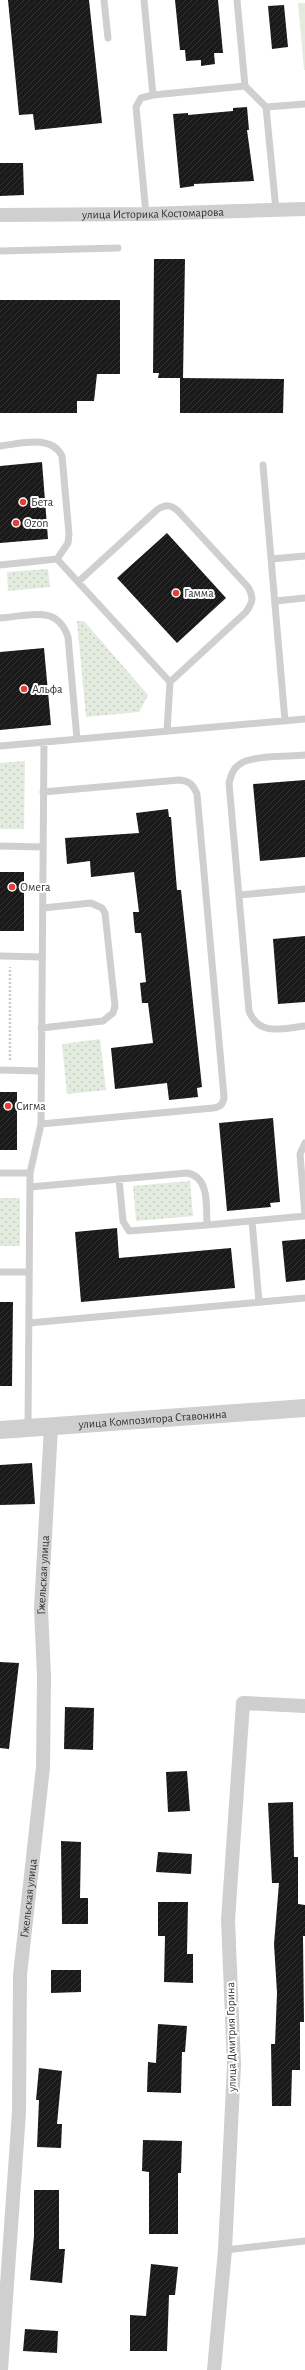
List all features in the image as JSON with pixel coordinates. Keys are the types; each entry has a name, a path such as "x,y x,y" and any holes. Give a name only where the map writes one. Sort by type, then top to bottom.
{"street":[{"name":"улица Историка Костомарова","path":"0,215 146,214 305,209"},
{"name":"улица Композитора Ставонина","path":"0,1430 305,1408"},
{"name":"Гжельская улица","path":"1,2370 2,2332 19,2112 20,1975 43,1767 41,1608 51,1427"},
{"name":"улица Дмитрия Горина","path":"214,2370 225,2250 234,2065 228,1920 243,1703 305,1706"}],"lane":[{"path":"104,0 108,38"},
{"path":"144,0 153,95"},
{"path":"237,0 245,86 266,107 276,210"},
{"path":"146,214 136,107 141,98 153,95 245,86"},
{"path":"266,107 305,104"},
{"path":"0,251 118,248"},
{"path":"0,446 45,442 53,444 62,456 69,534 68,543 57,559 0,565"},
{"path":"263,465 285,721"},
{"path":"78,582 158,509 165,505 172,506 248,587 253,595 252,603 246,612 170,682"},
{"path":"271,559 305,556"},
{"path":"57,559 170,682 168,731"},
{"path":"275,600 305,598"},
{"path":"0,618 45,614 57,618 64,626 68,637 78,739"},
{"path":"0,746 305,719"},
{"path":"28,1428 30,1173 41,1124 44,742"},
{"path":"305,755 250,760 239,764 232,772 229,783 250,1011 253,1020 262,1028 271,1029 305,1026"},
{"path":"41,1124 220,1107 223,1103 224,1097 197,794 193,786 188,781 179,780 44,792"},
{"path":"0,846 43,847"},
{"path":"239,895 305,889"},
{"path":"42,908 91,903 102,908 105,912 115,1006 114,1013 103,1021 42,1028"},
{"path":"0,956 42,957"},
{"path":"0,1070 41,1071"},
{"path":"119,1179 123,1221 129,1230 207,1225 305,1216 300,1154 305,1143"},
{"path":"0,1173 30,1173"},
{"path":"30,1187 187,1173 195,1174 204,1186 207,1225"},
{"path":"252,1221 259,1302"},
{"path":"0,1272 29,1272"},
{"path":"29,1323 305,1298"},
{"path":"225,2250 305,2241"}],"path":[{"path":"10,956 10,1070"}],"shaded area":[{"path":"298,3 305,3 305,70 304,70"},
{"path":"48,569 50,587 8,591 7,572"},
{"path":"77,621 84,621 148,695 139,712 86,717"},
{"path":"25,761 24,829 0,829 0,763"},
{"path":"100,1039 106,1090 67,1094 62,1044"},
{"path":"190,1181 193,1216 136,1221 133,1186"},
{"path":"0,1198 20,1198 20,1246 0,1246"}],"building":[{"path":"8,0 89,0 102,123 35,130 33,114 19,115"},
{"path":"175,0 218,0 223,53 214,53 215,64 201,66 201,60 186,61 185,50 180,50"},
{"path":"284,5 288,47 272,49 268,6"},
{"path":"247,107 249,130 247,130 254,181 194,184 194,186 180,188 173,114 188,113 188,115 233,111 233,108"},
{"path":"0,163 23,163 24,195 0,196"},
{"path":"154,259 185,259 183,378 158,378 159,373 153,373"},
{"path":"0,300 120,300 120,374 97,374 94,401 77,401 77,413 0,413"},
{"path":"180,378 284,379 283,413 180,413"},
{"name":"Бета","path":"42,462 48,539 0,543 0,466"},
{"name":"Гамма","path":"167,533 226,598 177,643 117,578"},
{"name":"Альфа","path":"44,648 51,725 0,730 0,652"},
{"path":"305,780 305,857 260,861 253,784"},
{"path":"168,809 169,817 171,817 177,890 181,890 202,1087 197,1088 198,1097 169,1100 167,1083 115,1089 111,1048 153,1043 148,1003 142,1003 140,983 146,982 141,933 135,933 133,912 139,912 134,872 91,877 90,861 67,864 65,838 139,833 136,813"},
{"name":"Омега","path":"0,872 24,872 24,931 0,931"},
{"path":"305,936 305,1002 278,1004 273,939"},
{"name":"Сигма","path":"0,1092 17,1092 17,1150 0,1150"},
{"path":"273,1118 280,1202 270,1203 271,1207 227,1211 219,1123"},
{"path":"117,1228 119,1258 231,1248 235,1288 81,1302 75,1232"},
{"path":"305,1239 305,1280 286,1282 282,1241"},
{"path":"0,1302 13,1302 12,1386 0,1386"},
{"path":"32,1463 35,1504 0,1505 0,1465"},
{"path":"0,1662 19,1663 9,1749 0,1748"},
{"path":"65,1707 94,1708 93,1750 64,1749"},
{"path":"187,1771 190,1811 168,1812 166,1772"},
{"path":"293,1802 294,1857 298,1857 298,1904 305,1905 305,1936 303,1936 304,2022 300,2022 300,2070 292,2070 291,2106 272,2106 271,2044 275,2044 277,1993 274,1944 279,1883 272,1883 268,1803"},
{"path":"61,1841 81,1842 80,1898 88,1898 88,1924 62,1924"},
{"path":"158,1852 192,1854 191,1874 156,1872"},
{"path":"158,1902 188,1902 187,1954 193,1954 193,1983 164,1982 165,1936 158,1936"},
{"path":"51,1970 81,1970 81,1992 51,1993"},
{"path":"158,2024 187,2026 185,2052 182,2052 181,2093 147,2092 148,2062 156,2063"},
{"path":"39,2068 62,2071 57,2124 62,2124 61,2148 37,2147 39,2100 36,2100"},
{"path":"143,2140 182,2141 181,2173 178,2173 178,2234 149,2234 149,2172 142,2171"},
{"path":"34,2190 59,2190 59,2249 65,2249 62,2283 30,2280 34,2236"},
{"path":"151,2264 178,2267 175,2295 169,2295 167,2351 130,2351 130,2315 146,2316"},
{"path":"25,2329 58,2331 57,2353 23,2351"}],"place":[{"name":"Бета","path":"23,502"},
{"name":"Ozon","path":"16,523"},
{"name":"Гамма","path":"176,593"},
{"name":"Альфа","path":"24,689"},
{"name":"Омега","path":"12,887"},
{"name":"Сигма","path":"8,1106"}]}
